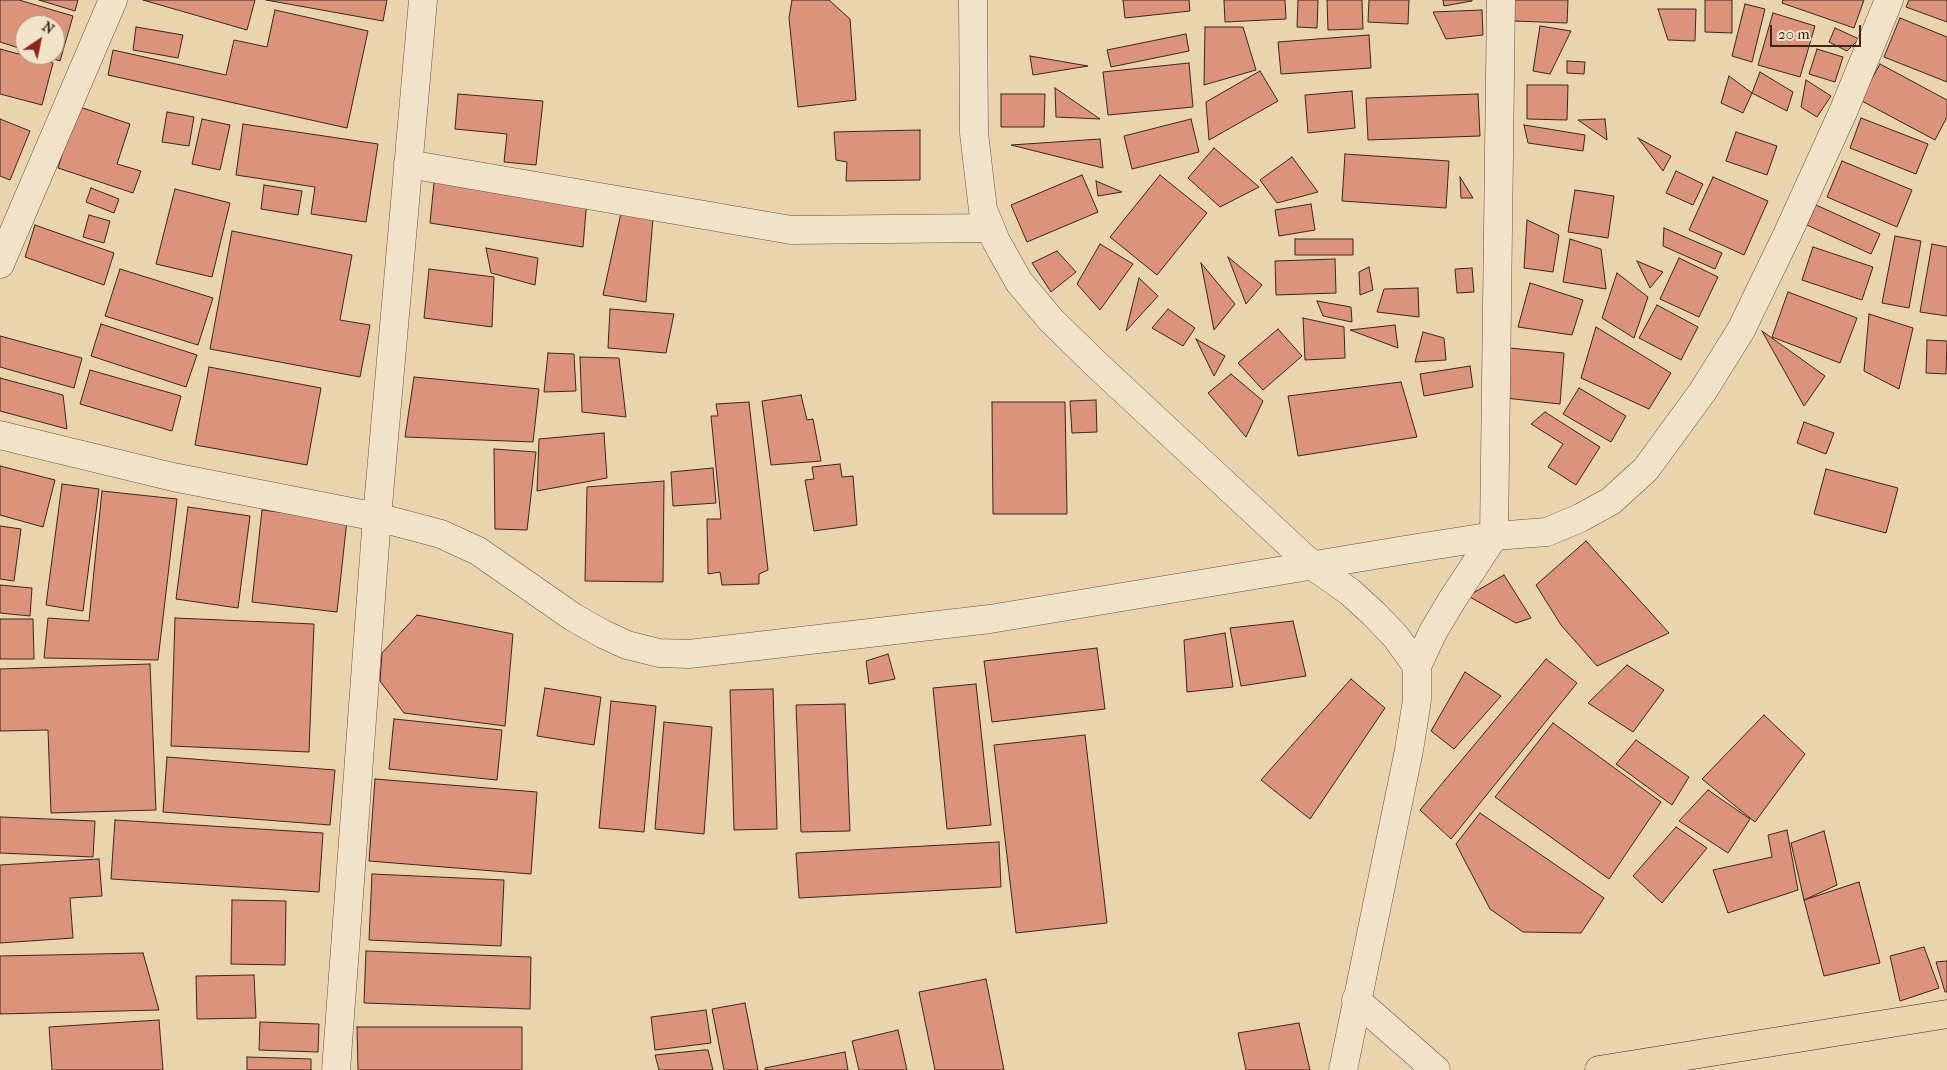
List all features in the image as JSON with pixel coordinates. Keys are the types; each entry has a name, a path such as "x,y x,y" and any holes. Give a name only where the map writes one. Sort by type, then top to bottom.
{"highway":[{"path":"1599,1070 1947,1014"}],"street":[{"path":"0,264 113,0"},
{"path":"336,1070 377,517 423,0"},
{"path":"973,0 974,133 983,210 990,228 1019,282 1051,320 1313,566 1350,592 1374,614 1396,637 1417,666"},
{"path":"1344,1070 1356,1000 1409,750 1417,700 1417,666 1433,632 1494,536 1500,0"},
{"path":"0,435 173,477 377,517 441,534 478,551 573,617 603,634 627,646 659,653 689,654 990,619 1494,536 1547,532 1580,518 1611,501 1646,468 1688,413 1745,321 1839,121 1889,0"},
{"path":"408,164 791,230 990,228"},
{"path":"1356,1000 1436,1070"}],"building":[{"path":"0,0 19,0 73,16 65,44 65,15 15,15 15,47 0,42"},
{"path":"39,0 78,0 75,11"},
{"path":"143,0 255,0 247,30"},
{"path":"266,0 387,0 383,21"},
{"path":"792,0 829,0 850,19 856,100 798,107 789,18"},
{"path":"1123,0 1189,0 1190,11 1125,18"},
{"path":"1224,0 1285,0 1286,19 1225,22"},
{"path":"1298,0 1318,0 1317,28 1297,27"},
{"path":"1327,0 1362,0 1363,29 1328,30"},
{"path":"1369,0 1409,0 1408,24 1368,22"},
{"path":"1443,0 1472,0 1472,1 1444,6"},
{"path":"1514,0 1568,0 1567,23 1514,21"},
{"path":"1705,0 1732,0 1732,33 1705,32"},
{"path":"1783,0 1864,0 1854,28 1782,3"},
{"path":"1909,0 1947,0 1947,22 1906,7"},
{"path":"1745,4 1765,9 1752,62 1732,56"},
{"path":"1658,9 1696,9 1695,41 1668,40"},
{"path":"275,10 368,31 347,128 108,75 113,50 226,75 234,40 267,47"},
{"path":"1482,10 1483,35 1446,39 1433,12"},
{"path":"1773,13 1815,26 1800,77 1758,65"},
{"path":"1900,18 1947,37 1947,82 1884,57"},
{"path":"1540,26 1571,31 1550,74 1533,71"},
{"path":"136,27 183,35 178,58 133,50"},
{"path":"1205,27 1243,27 1256,70 1204,85"},
{"path":"1835,28 1859,39 1847,51 1829,42"},
{"path":"1186,34 1189,51 1111,67 1107,50"},
{"path":"1369,35 1371,68 1281,74 1278,42"},
{"path":"0,49 15,53 15,65 52,65 42,105 0,94"},
{"path":"1817,49 1843,57 1835,82 1809,74"},
{"path":"1030,56 1088,66 1033,75"},
{"path":"1567,61 1585,62 1584,74 1567,73"},
{"path":"1189,63 1193,107 1108,115 1103,72"},
{"path":"1880,64 1947,100 1947,117 1935,140 1860,100"},
{"path":"1260,71 1278,101 1209,140 1206,102"},
{"path":"1760,72 1793,92 1787,111 1752,93"},
{"path":"1729,76 1752,93 1743,113 1721,103"},
{"path":"1806,80 1831,96 1817,117 1801,107"},
{"path":"1527,85 1568,85 1567,120 1527,119"},
{"path":"1055,88 1100,119 1056,117"},
{"path":"1352,91 1355,128 1308,133 1305,95"},
{"path":"458,94 543,101 536,165 504,162 507,134 455,129"},
{"path":"1001,94 1045,94 1044,127 1001,127"},
{"path":"1478,94 1480,136 1368,140 1366,98"},
{"path":"77,106 130,124 117,164 141,171 133,193 58,168"},
{"path":"167,112 194,117 189,146 162,142"},
{"path":"1861,118 1928,144 1916,174 1850,148"},
{"path":"0,119 30,131 10,180 0,176"},
{"path":"202,119 230,125 220,170 192,164"},
{"path":"1191,119 1199,152 1132,169 1124,136"},
{"path":"1605,119 1607,140 1578,120"},
{"path":"243,124 378,144 366,222 311,214 315,187 236,175"},
{"path":"1524,125 1585,135 1583,151 1528,143"},
{"path":"920,130 920,180 846,181 847,162 836,160 834,132"},
{"path":"1736,132 1777,146 1767,175 1726,161"},
{"path":"1638,138 1671,156 1663,171"},
{"path":"1100,139 1103,168 1011,145"},
{"path":"1214,148 1259,187 1220,207 1188,178"},
{"path":"1345,154 1449,161 1446,208 1342,201"},
{"path":"1292,157 1318,192 1277,203 1260,180"},
{"path":"1842,161 1912,190 1897,227 1827,197"},
{"path":"1676,171 1703,184 1693,205 1666,193"},
{"path":"435,173 587,199 583,247 430,223"},
{"path":"1082,175 1098,212 1027,242 1011,205"},
{"path":"1160,175 1207,213 1157,275 1110,237"},
{"path":"1460,177 1473,198 1461,198"},
{"path":"1713,177 1768,201 1744,255 1689,230"},
{"path":"1096,181 1122,192 1098,196"},
{"path":"264,185 302,191 298,215 261,209"},
{"path":"91,188 119,199 114,213 86,202"},
{"path":"175,189 230,203 212,277 156,264"},
{"path":"1575,190 1614,196 1608,238 1568,232"},
{"path":"1311,204 1315,230 1279,236 1275,210"},
{"path":"1816,205 1880,234 1871,254 1807,225"},
{"path":"621,213 653,218 646,302 603,295"},
{"path":"89,215 110,221 104,243 83,237"},
{"path":"1527,220 1559,235 1553,272 1524,268"},
{"path":"35,225 114,253 104,285 25,257"},
{"path":"1664,228 1722,253 1715,269 1663,246"},
{"path":"232,231 352,255 340,320 370,325 360,377 210,349"},
{"path":"1895,236 1921,241 1909,308 1882,303"},
{"path":"1295,239 1353,239 1353,255 1295,255"},
{"path":"1570,239 1601,249 1606,289 1563,282"},
{"path":"1100,244 1133,264 1100,310 1077,284"},
{"path":"1932,244 1947,247 1947,316 1920,312"},
{"path":"1813,247 1873,267 1862,300 1802,280"},
{"path":"486,248 538,258 535,285 491,273"},
{"path":"1057,251 1076,272 1051,292 1032,263"},
{"path":"1228,257 1262,285 1246,304"},
{"path":"1679,258 1718,277 1699,317 1660,299"},
{"path":"1335,259 1336,293 1276,295 1275,261"},
{"path":"1637,261 1663,272 1650,288"},
{"path":"1201,263 1235,304 1214,330"},
{"path":"1369,267 1373,290 1360,295 1359,272"},
{"path":"1472,268 1474,292 1457,293 1455,269"},
{"path":"120,269 213,298 198,345 105,316"},
{"path":"429,269 494,277 492,327 424,318"},
{"path":"1617,273 1648,297 1634,338 1602,318"},
{"path":"1139,278 1158,296 1126,331"},
{"path":"1530,283 1583,300 1572,335 1518,327"},
{"path":"1418,288 1419,317 1377,312 1384,289"},
{"path":"1788,292 1857,318 1840,363 1772,337"},
{"path":"1317,301 1351,307 1352,322 1323,316"},
{"path":"1657,305 1698,327 1681,360 1639,338"},
{"path":"610,309 674,314 666,353 608,348"},
{"path":"1168,309 1195,328 1183,346 1152,328"},
{"path":"1869,314 1913,328 1899,389 1864,371"},
{"path":"1303,318 1344,327 1345,358 1305,360"},
{"path":"101,324 197,355 186,387 91,356"},
{"path":"1395,325 1398,348 1350,330"},
{"path":"1596,327 1671,373 1649,409 1581,378"},
{"path":"1278,329 1302,356 1263,390 1238,363"},
{"path":"1762,331 1825,376 1804,406"},
{"path":"1423,332 1444,338 1446,360 1415,362"},
{"path":"0,336 82,358 74,388 0,367"},
{"path":"1196,339 1225,356 1214,376"},
{"path":"1927,340 1947,341 1946,374 1926,373"},
{"path":"1509,348 1564,353 1560,404 1505,398"},
{"path":"548,353 574,354 576,391 544,392"},
{"path":"580,357 619,358 626,417 582,412"},
{"path":"1470,366 1473,387 1424,396 1420,374"},
{"path":"209,367 321,388 307,465 195,445"},
{"path":"90,370 181,396 172,431 80,404"},
{"path":"1231,374 1263,401 1246,437 1208,393"},
{"path":"414,377 539,389 533,442 405,437"},
{"path":"0,378 63,395 67,429 0,411"},
{"path":"1401,382 1417,437 1298,456 1288,396"},
{"path":"1579,388 1626,416 1611,442 1563,414"},
{"path":"801,395 807,420 813,419 821,461 771,465 762,401"},
{"path":"1096,400 1097,432 1072,433 1070,401"},
{"path":"749,402 768,570 759,574 759,584 722,585 720,572 708,574 707,519 721,519 711,416 718,416 716,404"},
{"path":"992,402 1065,402 1067,514 993,514"},
{"path":"1545,412 1600,447 1576,485 1548,467 1563,444 1531,424"},
{"path":"1804,422 1834,433 1826,454 1797,443"},
{"path":"604,433 607,478 537,491 539,439"},
{"path":"494,449 536,452 527,530 495,529"},
{"path":"840,464 842,477 853,476 857,525 814,531 805,480 814,479 812,467"},
{"path":"0,466 55,480 43,527 0,515"},
{"path":"713,468 716,503 673,506 671,472"},
{"path":"1826,469 1898,488 1886,533 1814,514"},
{"path":"664,481 663,582 585,581 587,487"},
{"path":"62,484 99,489 83,611 46,605"},
{"path":"102,491 177,499 158,660 44,658 48,618 89,621"},
{"path":"188,507 250,516 238,608 176,599"},
{"path":"262,510 347,520 337,612 252,602"},
{"path":"0,526 21,529 14,581 0,579"},
{"path":"1586,541 1669,633 1597,666 1561,625 1536,585"},
{"path":"1504,575 1531,618 1516,623 1468,596"},
{"path":"0,585 32,588 30,616 0,613"},
{"path":"417,615 513,634 505,726 404,713 380,681 382,653"},
{"path":"175,618 314,624 309,752 171,746"},
{"path":"0,619 33,619 34,659 0,659"},
{"path":"1293,621 1306,676 1241,686 1230,628"},
{"path":"1225,633 1233,687 1187,692 1184,640"},
{"path":"1097,648 1105,709 992,722 984,661"},
{"path":"888,654 895,679 869,684 866,661"},
{"path":"1546,659 1577,683 1451,839 1420,810"},
{"path":"150,664 156,810 51,813 48,730 0,731 0,669"},
{"path":"1627,665 1664,690 1633,732 1588,703"},
{"path":"1465,672 1501,696 1454,749 1431,731"},
{"path":"1351,679 1385,708 1310,819 1261,780"},
{"path":"976,684 991,825 947,829 933,688"},
{"path":"545,688 601,697 594,745 537,736"},
{"path":"773,689 777,829 734,830 730,690"},
{"path":"611,701 656,706 644,832 599,828"},
{"path":"845,704 850,831 801,832 796,705"},
{"path":"1764,715 1805,754 1755,822 1702,779"},
{"path":"394,719 502,730 497,780 389,769"},
{"path":"664,722 712,727 704,834 655,829"},
{"path":"1553,723 1661,802 1609,879 1495,797"},
{"path":"1085,735 1107,923 1016,933 994,745"},
{"path":"1636,740 1689,777 1672,805 1616,764"},
{"path":"167,757 335,770 330,825 163,812"},
{"path":"375,779 537,792 531,874 369,861"},
{"path":"1708,790 1750,819 1728,853 1679,821"},
{"path":"1480,813 1604,898 1581,933 1523,932 1490,909 1456,844"},
{"path":"0,817 95,821 93,857 0,853"},
{"path":"115,820 323,833 319,892 111,879"},
{"path":"1676,827 1707,848 1662,903 1633,876"},
{"path":"1787,830 1798,890 1728,913 1713,870 1772,857 1768,835"},
{"path":"1824,831 1837,885 1804,900 1791,843"},
{"path":"999,842 1001,887 799,898 796,853"},
{"path":"99,859 102,896 70,898 73,938 0,943 0,865"},
{"path":"372,874 504,880 501,946 369,940"},
{"path":"1859,882 1880,963 1824,976 1804,900"},
{"path":"232,900 286,901 285,965 231,964"},
{"path":"1924,947 1939,988 1900,1001 1890,956"},
{"path":"366,951 531,957 530,1009 364,1003"},
{"path":"143,953 159,1010 0,1014 0,956"},
{"path":"1947,961 1947,992 1945,992 1936,962"},
{"path":"254,975 256,1018 197,1019 196,976"},
{"path":"986,979 1004,1070 935,1070 919,992"},
{"path":"745,1003 758,1070 724,1070 712,1009"},
{"path":"706,1010 711,1043 655,1050 651,1017"},
{"path":"159,1020 163,1070 52,1070 49,1027"},
{"path":"260,1022 319,1024 318,1052 259,1050"},
{"path":"1299,1023 1310,1070 1246,1070 1238,1033"},
{"path":"357,1027 522,1027 522,1070 358,1070"},
{"path":"898,1030 907,1070 859,1070 852,1041"},
{"path":"708,1050 713,1070 659,1070 655,1055"},
{"path":"845,1052 848,1070 765,1070 765,1068"},
{"path":"247,1057 311,1059 311,1070 247,1070"}]}
